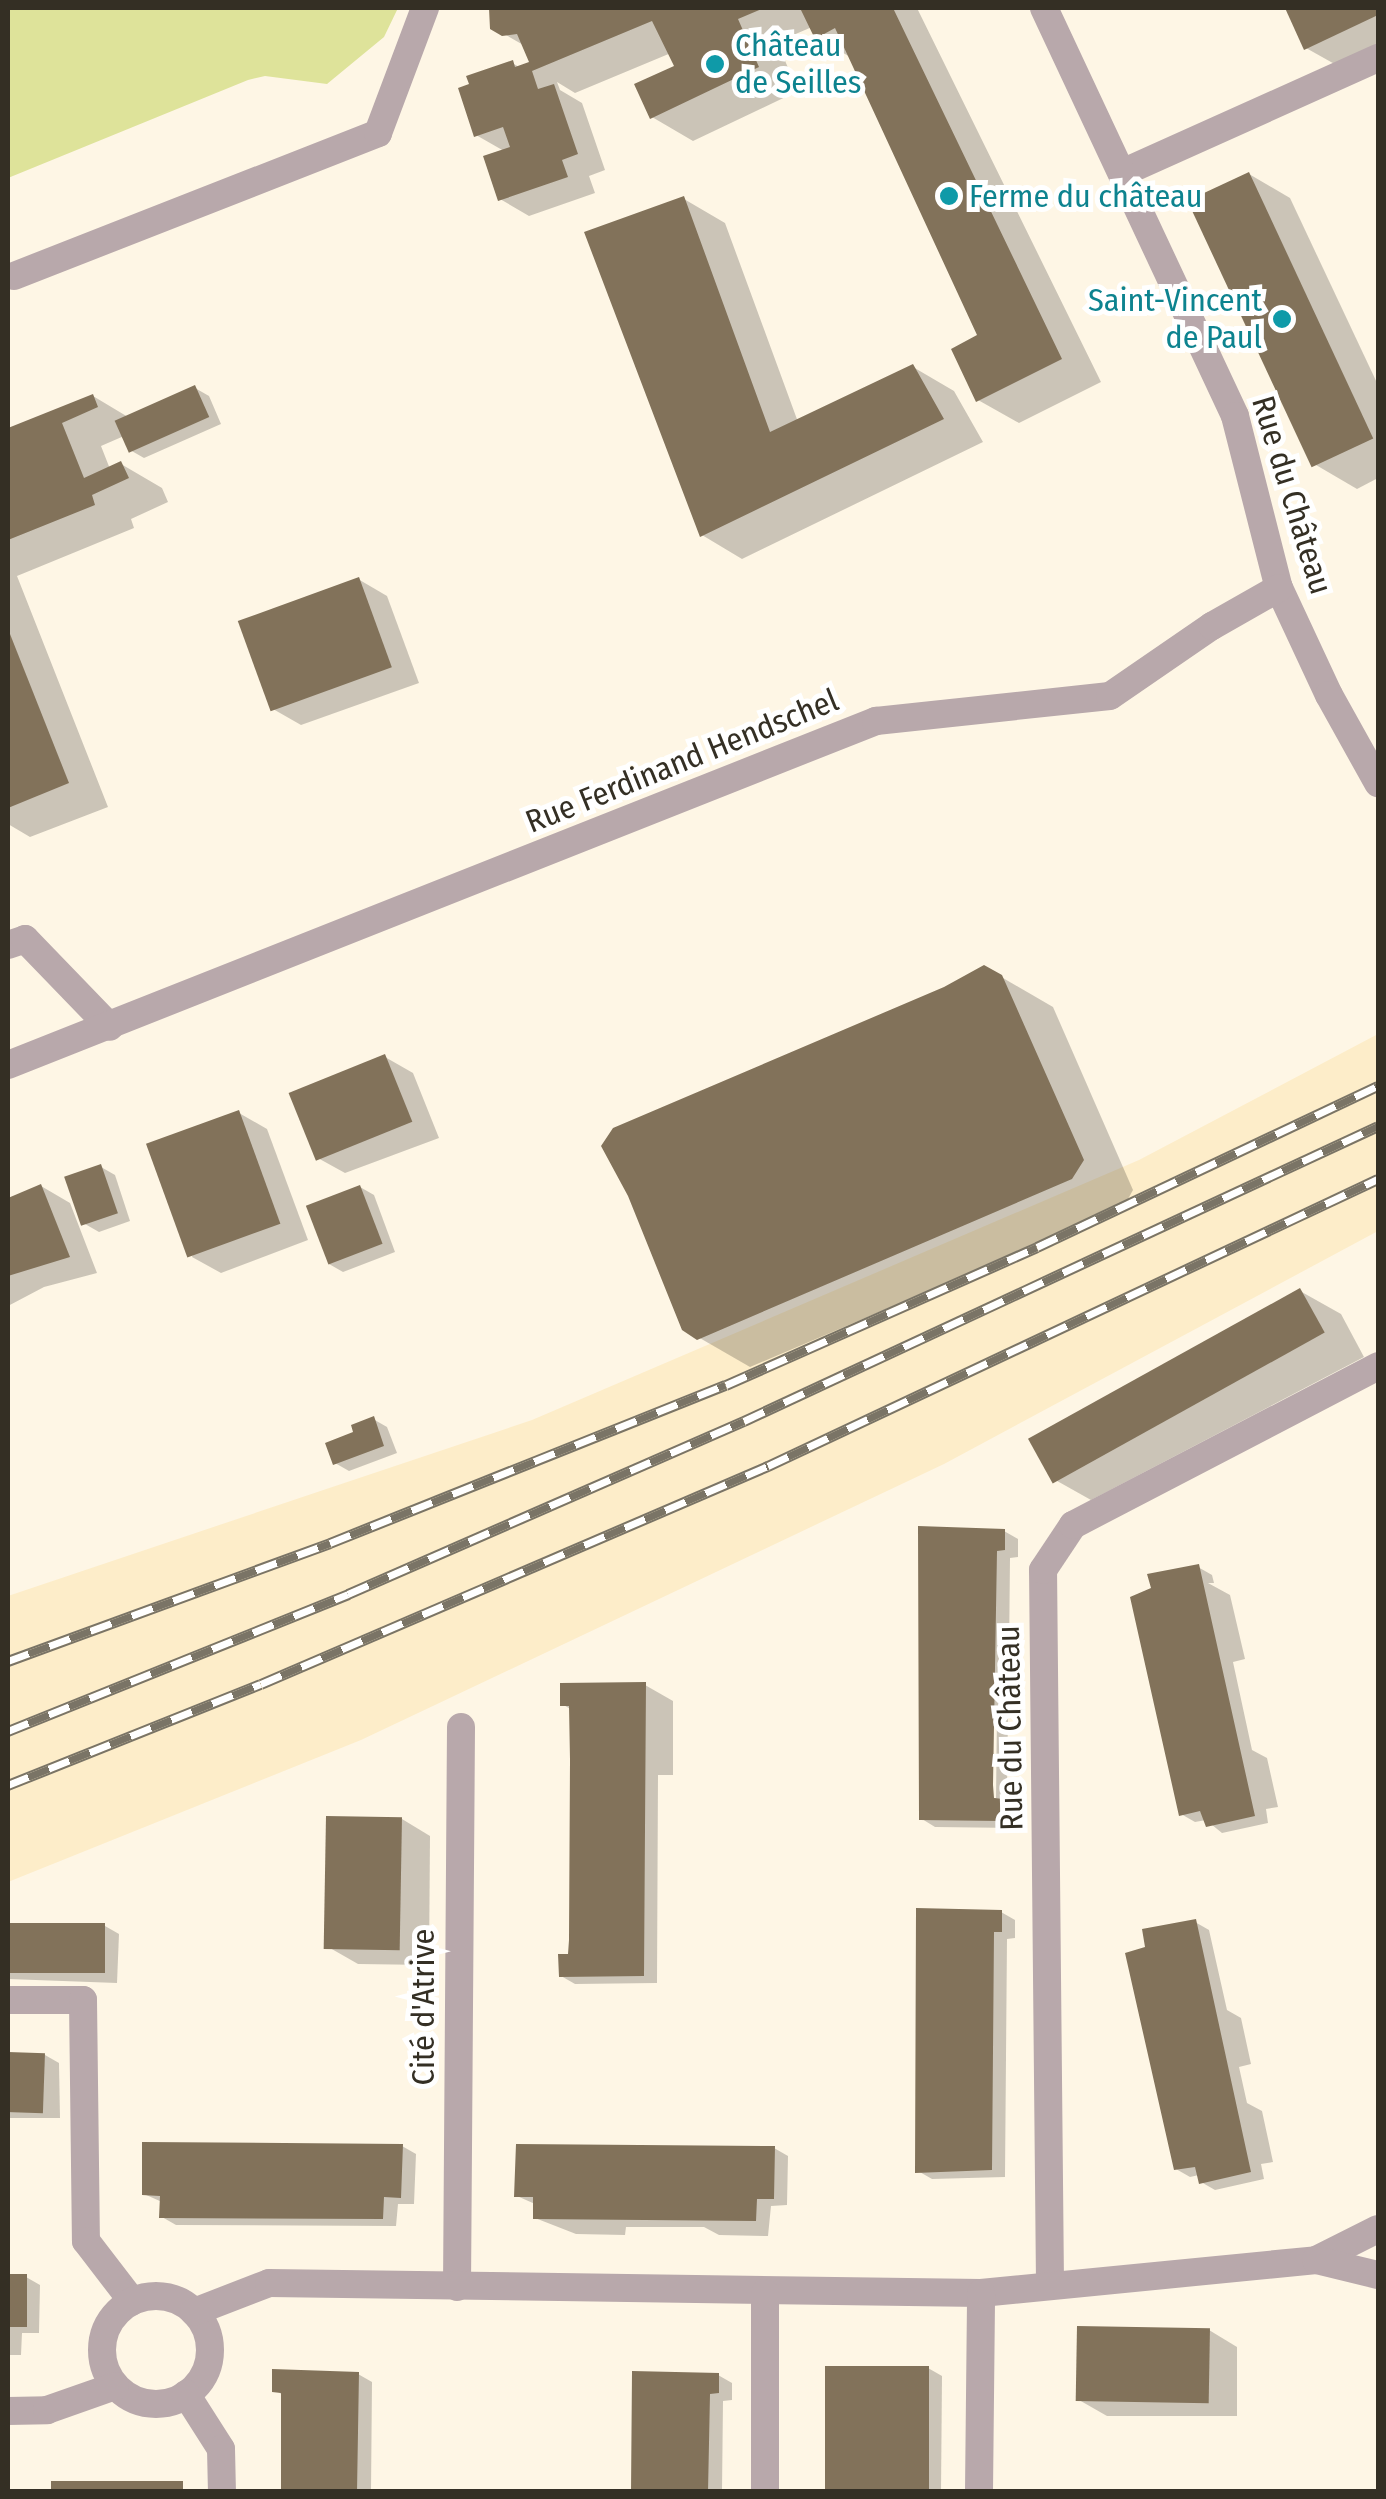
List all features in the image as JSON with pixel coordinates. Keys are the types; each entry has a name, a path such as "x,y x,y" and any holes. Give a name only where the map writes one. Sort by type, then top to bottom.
{"street":[{"path":"14,276 378,133 425,8"},
{"name":"Rue du Château","path":"1044,8 1236,416 1279,588 1329,696 1378,782"},
{"path":"1122,173 1378,58"},
{"name":"Rue Ferdinand Hendschel","path":"8,1065 876,721 1110,696 1212,626 1279,588"},
{"path":"8,945 25,939 110,1027"},
{"name":"Rue du Château","path":"1050,2283 1043,1570 1073,1525 1378,1366"},
{"name":"Cité d'Atrive","path":"456,2287 461,1727"},
{"path":"8,2000 83,2000 86,2241 132,2302"},
{"path":"1316,2260 1378,2229"},
{"path":"194,2312 270,2283 765,2293 982,2293 1050,2283 1316,2260 1378,2275"},
{"path":"765,2293 765,2492"},
{"path":"979,2492 982,2293"},
{"path":"164,2296 194,2312 203,2324 209,2356 198,2384 186,2394 156,2404 127,2396 115,2386 102,2356 102,2340 118,2311 132,2302 164,2296"},
{"path":"8,2411 47,2410 115,2386"},
{"path":"186,2394 221,2448 222,2492"}],"shaded area":[{"path":"1378,1034 1378,1231 944,1464 361,1740 8,1882 8,1596 532,1420 1139,1160"}],"green space":[{"path":"8,8 398,8 384,37 327,84 265,76 248,80 8,178"}],"building":[{"path":"489,8 764,8 738,19 759,67 650,119 634,84 674,66 652,21 532,71 538,89 554,84 578,154 562,160 568,177 498,201 483,156 510,147 503,127 474,137 458,88 469,84 466,76 513,60 515,67 529,62 517,34 502,36 490,29"},
{"name":"Ferme du château","path":"800,8 893,8 1062,359 976,402 951,349 977,335 835,28 815,39"},
{"path":"1285,8 1378,8 1378,15 1304,50"},
{"name":"Saint-Vincent de Paul","path":"1249,172 1373,438 1312,467 1187,201"},
{"path":"684,196 770,432 913,364 944,419 700,537 584,232"},
{"path":"195,385 209,417 129,453 115,421"},
{"path":"93,394 98,407 62,423 84,478 121,461 129,478 92,495 95,505 8,540 8,428"},
{"path":"359,577 392,667 271,711 238,621"},
{"path":"8,629 69,783 8,808"},
{"path":"984,965 1002,975 1084,1160 1072,1179 697,1340 682,1330 628,1196 601,1146 613,1128 944,987"},
{"path":"385,1054 412,1122 316,1161 289,1093"},
{"path":"239,1110 280,1224 187,1258 146,1144"},
{"path":"101,1164 118,1213 81,1226 64,1177"},
{"path":"41,1184 70,1257 8,1276 8,1198"},
{"path":"360,1185 383,1244 328,1265 306,1206"},
{"path":"1300,1288 1325,1333 1053,1483 1028,1439"},
{"path":"374,1416 384,1446 333,1465 325,1443 353,1432 351,1425"},
{"path":"918,1526 1005,1529 1005,1550 997,1551 993,1785 994,1798 1003,1799 1002,1821 919,1820"},
{"path":"1199,1564 1255,1816 1206,1827 1200,1811 1179,1816 1130,1597 1151,1588 1147,1574"},
{"path":"646,1682 644,1976 559,1977 558,1954 568,1954 569,1940 570,1760 569,1706 560,1706 560,1683"},
{"path":"326,1816 402,1817 400,1950 324,1949"},
{"path":"916,1908 1002,1910 1002,1932 994,1932 992,2170 915,2173"},
{"path":"1196,1919 1251,2172 1199,2184 1195,2167 1174,2170 1125,1953 1145,1947 1142,1929"},
{"path":"8,1923 105,1923 105,1973 8,1973"},
{"path":"8,2052 45,2053 43,2113 8,2112"},
{"path":"142,2142 403,2144 401,2198 384,2197 383,2219 159,2218 160,2196 142,2195"},
{"path":"516,2144 775,2146 774,2199 757,2199 756,2221 533,2219 533,2197 514,2197"},
{"path":"8,2274 27,2274 27,2327 8,2327"},
{"path":"1077,2326 1210,2328 1209,2403 1076,2401"},
{"path":"825,2366 929,2366 929,2492 825,2492"},
{"path":"272,2369 359,2372 357,2492 281,2492 281,2393 272,2392"},
{"path":"632,2371 719,2373 719,2393 710,2394 708,2492 631,2492"},
{"path":"51,2481 183,2481 183,2492 51,2492"}],"railway":[{"path":"8,1661 330,1543 726,1385 1037,1247 1378,1086"},
{"path":"8,1731 348,1594 744,1421 1378,1126"},
{"path":"8,1785 261,1684 768,1466 1378,1179"}],"place":[{"name":"Château de Seilles","path":"715,64"},
{"name":"Ferme du château","path":"949,196"},
{"name":"Saint-Vincent de Paul","path":"1282,319"}]}
